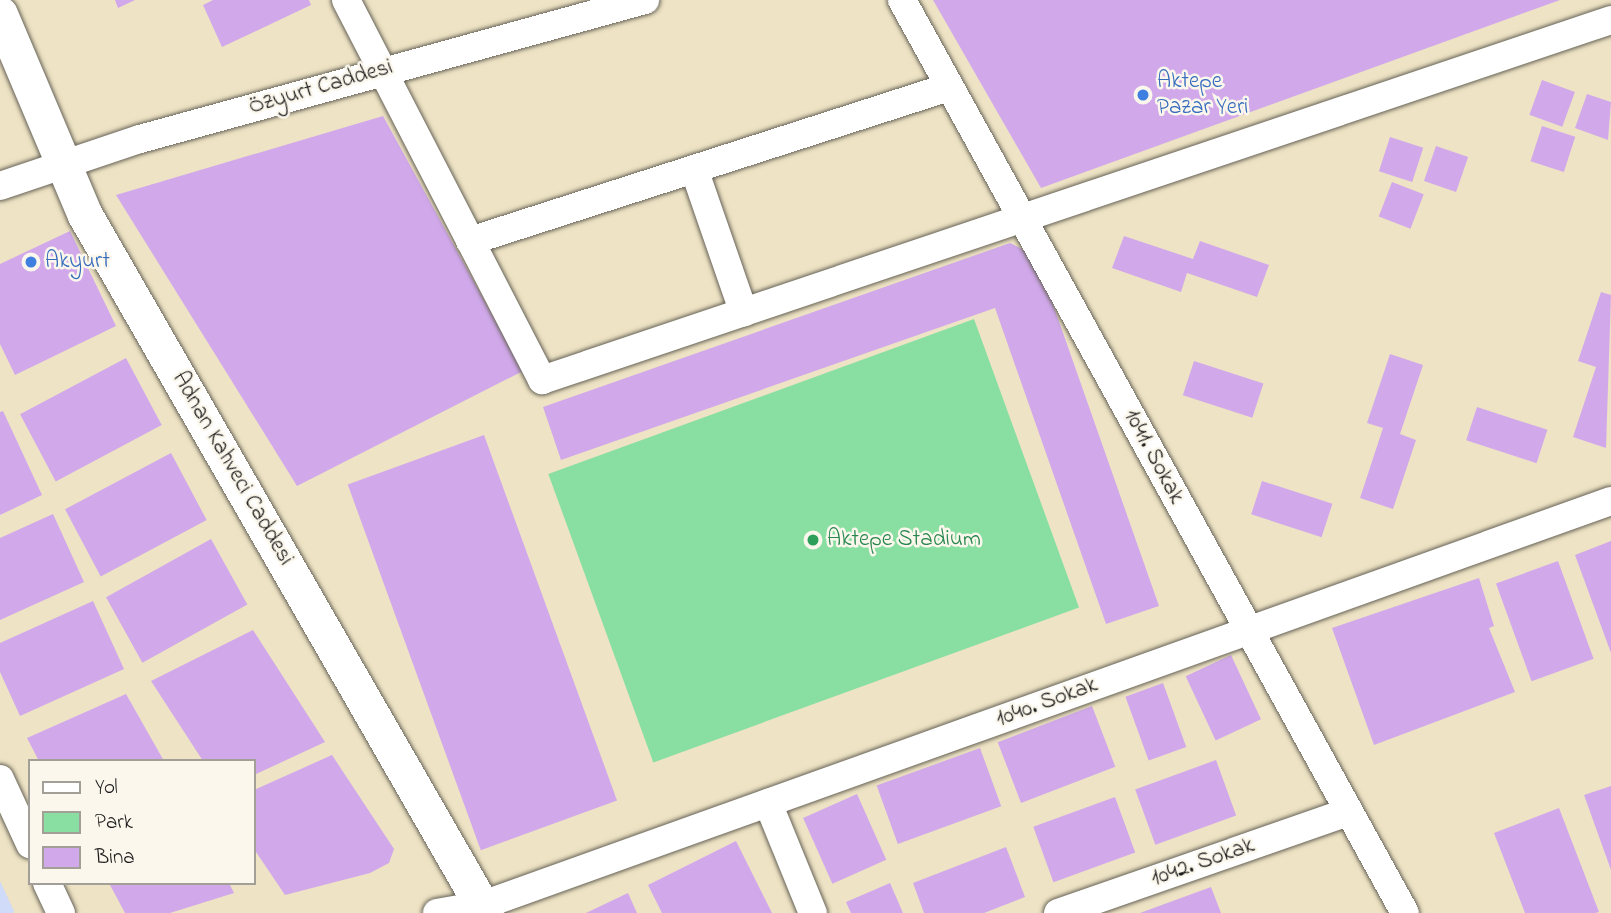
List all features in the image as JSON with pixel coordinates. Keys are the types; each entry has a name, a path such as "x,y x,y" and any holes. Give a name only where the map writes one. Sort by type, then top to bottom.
{"street":[{"path":"346,0 542,380 1024,222 1603,14"},
{"name":"Özyurt Caddesi","path":"0,186 61,165 381,70 645,0"},
{"name":"1041. Sokak","path":"902,0 1246,632 1405,913"},
{"name":"Adnan Kahveci Caddesi","path":"0,14 61,165 484,909"},
{"path":"470,241 949,87"},
{"path":"694,169 744,313"},
{"name":"1040. Sokak","path":"438,913 484,909 768,803 1611,501"},
{"path":"0,779 28,840"},
{"path":"768,803 813,913"},
{"name":"1042. Sokak","path":"1058,913 1348,812"},
{"path":"48,885 61,913"}],"shaded area":[{"path":"0,881 14,911 13,913 0,913"}],"green space":[{"name":"Aktepe Stadium","path":"974,319 1079,607 653,762 548,474"}],"building":[{"path":"115,0 135,0 118,8"},
{"path":"213,0 309,0 311,5 222,47 203,5"},
{"name":"Aktepe Pazar Yeri","path":"933,0 1560,0 1041,188"},
{"path":"1542,80 1575,92 1562,127 1529,115"},
{"path":"1587,94 1611,102 1608,140 1575,128"},
{"path":"383,116 523,371 297,486 116,195"},
{"path":"1542,126 1575,137 1564,172 1531,161"},
{"path":"1390,137 1423,148 1412,182 1379,171"},
{"path":"1436,146 1468,157 1456,192 1424,181"},
{"path":"1392,182 1424,194 1410,229 1379,217"},
{"path":"70,231 116,326 15,375 0,344 0,264"},
{"path":"1124,236 1193,259 1200,241 1269,265 1257,297 1187,273 1181,292 1112,268"},
{"path":"1010,243 1036,256 1159,606 1106,624 995,308 561,460 543,407"},
{"path":"1601,292 1611,295 1606,448 1573,437 1596,367 1578,361"},
{"path":"1390,354 1423,365 1400,434 1416,440 1393,509 1360,498 1383,428 1367,423"},
{"path":"126,358 162,425 56,481 20,414"},
{"path":"1194,361 1263,384 1252,418 1183,395"},
{"path":"1477,407 1547,430 1537,463 1466,440"},
{"path":"3,411 42,495 0,515 0,412"},
{"path":"484,435 617,801 481,850 348,485"},
{"path":"171,453 207,520 101,576 65,509"},
{"path":"1262,481 1332,504 1322,537 1251,514"},
{"path":"53,514 84,582 0,620 0,538"},
{"path":"211,539 247,605 142,663 106,597"},
{"path":"1611,541 1611,653 1575,555"},
{"path":"1558,561 1594,659 1532,681 1496,584"},
{"path":"1479,578 1494,626 1489,628 1515,692 1374,745 1332,628"},
{"path":"93,601 124,669 20,716 0,672 0,643"},
{"path":"253,630 325,742 256,774 256,759 202,759 151,681"},
{"path":"1231,655 1261,719 1216,740 1186,676"},
{"path":"1163,683 1186,747 1149,761 1125,697"},
{"path":"126,694 163,759 38,759 27,738"},
{"path":"1092,706 1115,767 1021,803 998,742"},
{"path":"980,748 1001,806 898,844 877,786"},
{"path":"332,755 394,849 389,863 370,873 285,895 256,852 256,789"},
{"path":"1216,760 1236,815 1155,845 1135,789"},
{"path":"1611,786 1611,870 1584,795"},
{"path":"857,794 886,860 832,884 803,818"},
{"path":"1115,797 1135,852 1053,882 1033,827"},
{"path":"1559,808 1599,912 1525,913 1494,833"},
{"path":"736,841 772,913 662,913 648,885"},
{"path":"1006,847 1025,897 984,913 924,913 913,883"},
{"path":"890,883 903,913 851,913 846,902"},
{"path":"110,885 230,885 234,893 170,913 125,913"},
{"path":"1211,887 1221,913 1140,913"},
{"path":"628,893 637,913 586,913"}],"place":[{"name":"Aktepe Pazar Yeri","path":"1143,95"},
{"name":"Akyurt","path":"31,262"},
{"name":"Aktepe Stadium","path":"813,540"}]}
